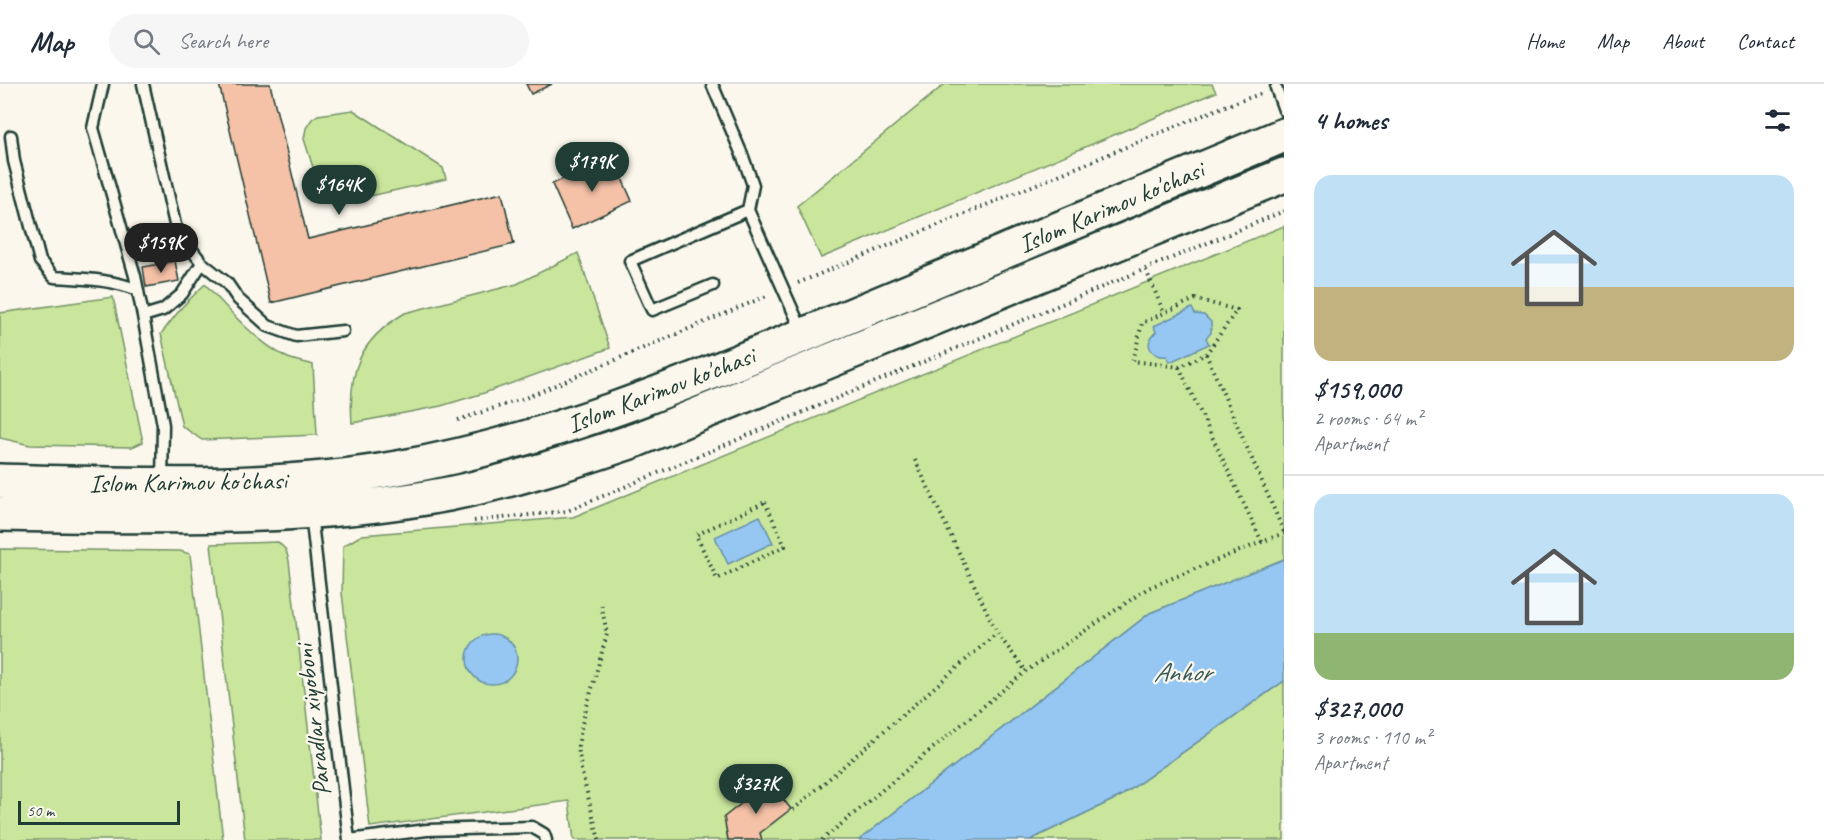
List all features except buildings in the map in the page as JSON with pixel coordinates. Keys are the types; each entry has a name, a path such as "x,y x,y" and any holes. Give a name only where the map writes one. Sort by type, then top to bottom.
{"main road":[{"name":"Islom Karimov ko'chasi","path":"810,350 1284,135"},
{"name":"Islom Karimov ko'chasi","path":"0,514 197,516 309,496 367,473 432,462 529,438 810,350 1284,176"},
{"name":"Islom Karimov ko'chasi","path":"0,481 221,485 309,496"}],"lane":[{"path":"103,84 93,128 138,290 163,425 162,485"},
{"path":"142,84 176,229 202,263 226,283 238,299 268,326 296,336 343,331"},
{"path":"712,84 753,185 748,210 810,350"},
{"path":"1276,88 1284,110"},
{"path":"11,136 14,161 40,261 54,277 103,280 138,290"},
{"path":"713,285 652,310 630,261 748,210"},
{"path":"142,316 163,310 182,294 202,263"},
{"name":"Paradlar xiyoboni","path":"309,496 349,840"},
{"path":"349,840 427,830 481,835 532,827 544,834 546,840"}],"path":[{"path":"458,420 525,398 1225,106 1276,88"},
{"path":"474,521 567,511 1284,212"},
{"path":"1146,270 1164,313"},
{"path":"1195,299 1237,310 1206,354 1179,367 1133,361 1142,323 1195,299"},
{"path":"822,840 1026,671 1148,588 1284,532 1206,354"},
{"path":"1179,367 1262,542"},
{"path":"915,460 997,633 1026,671"},
{"path":"765,502 785,546 717,579 706,557 696,535 765,502"},
{"path":"599,840 581,769 578,746 607,634 601,603"},
{"path":"793,810 997,633"}],"green space":[{"path":"945,84 1212,84 1216,92 821,258 797,206"},
{"path":"353,110 443,168 446,179 335,204 324,202 304,139 306,128 318,115"},
{"path":"1284,226 1284,559 1150,613 859,840 574,840 569,801 370,827 342,593 343,546 362,535 573,517"},
{"path":"578,253 610,348 441,406 352,423 351,404 355,372 367,346 389,323 405,313 517,284"},
{"path":"205,284 242,324 263,342 292,360 313,365 317,435 202,440 182,426 161,334 182,307"},
{"path":"113,297 143,442 132,447 30,445 0,438 0,313"},
{"path":"278,542 286,550 289,561 321,840 245,840 211,544"},
{"path":"0,549 180,551 190,554 223,840 0,840"},
{"path":"1284,681 1284,840 1030,840 1121,796"}],"water":[{"path":"1192,308 1195,314 1204,315 1211,322 1211,333 1206,338 1209,344 1170,362 1167,356 1153,352 1149,345 1156,332 1154,326"},
{"path":"760,516 773,543 728,564 715,537"},
{"name":"Anhor","path":"1284,559 1284,681 1121,796 1030,840 859,840 1150,613"},
{"path":"492,634 501,636 512,645 517,659 515,668 506,679 492,684 483,682 472,673 467,659 469,650 478,639"}]}
